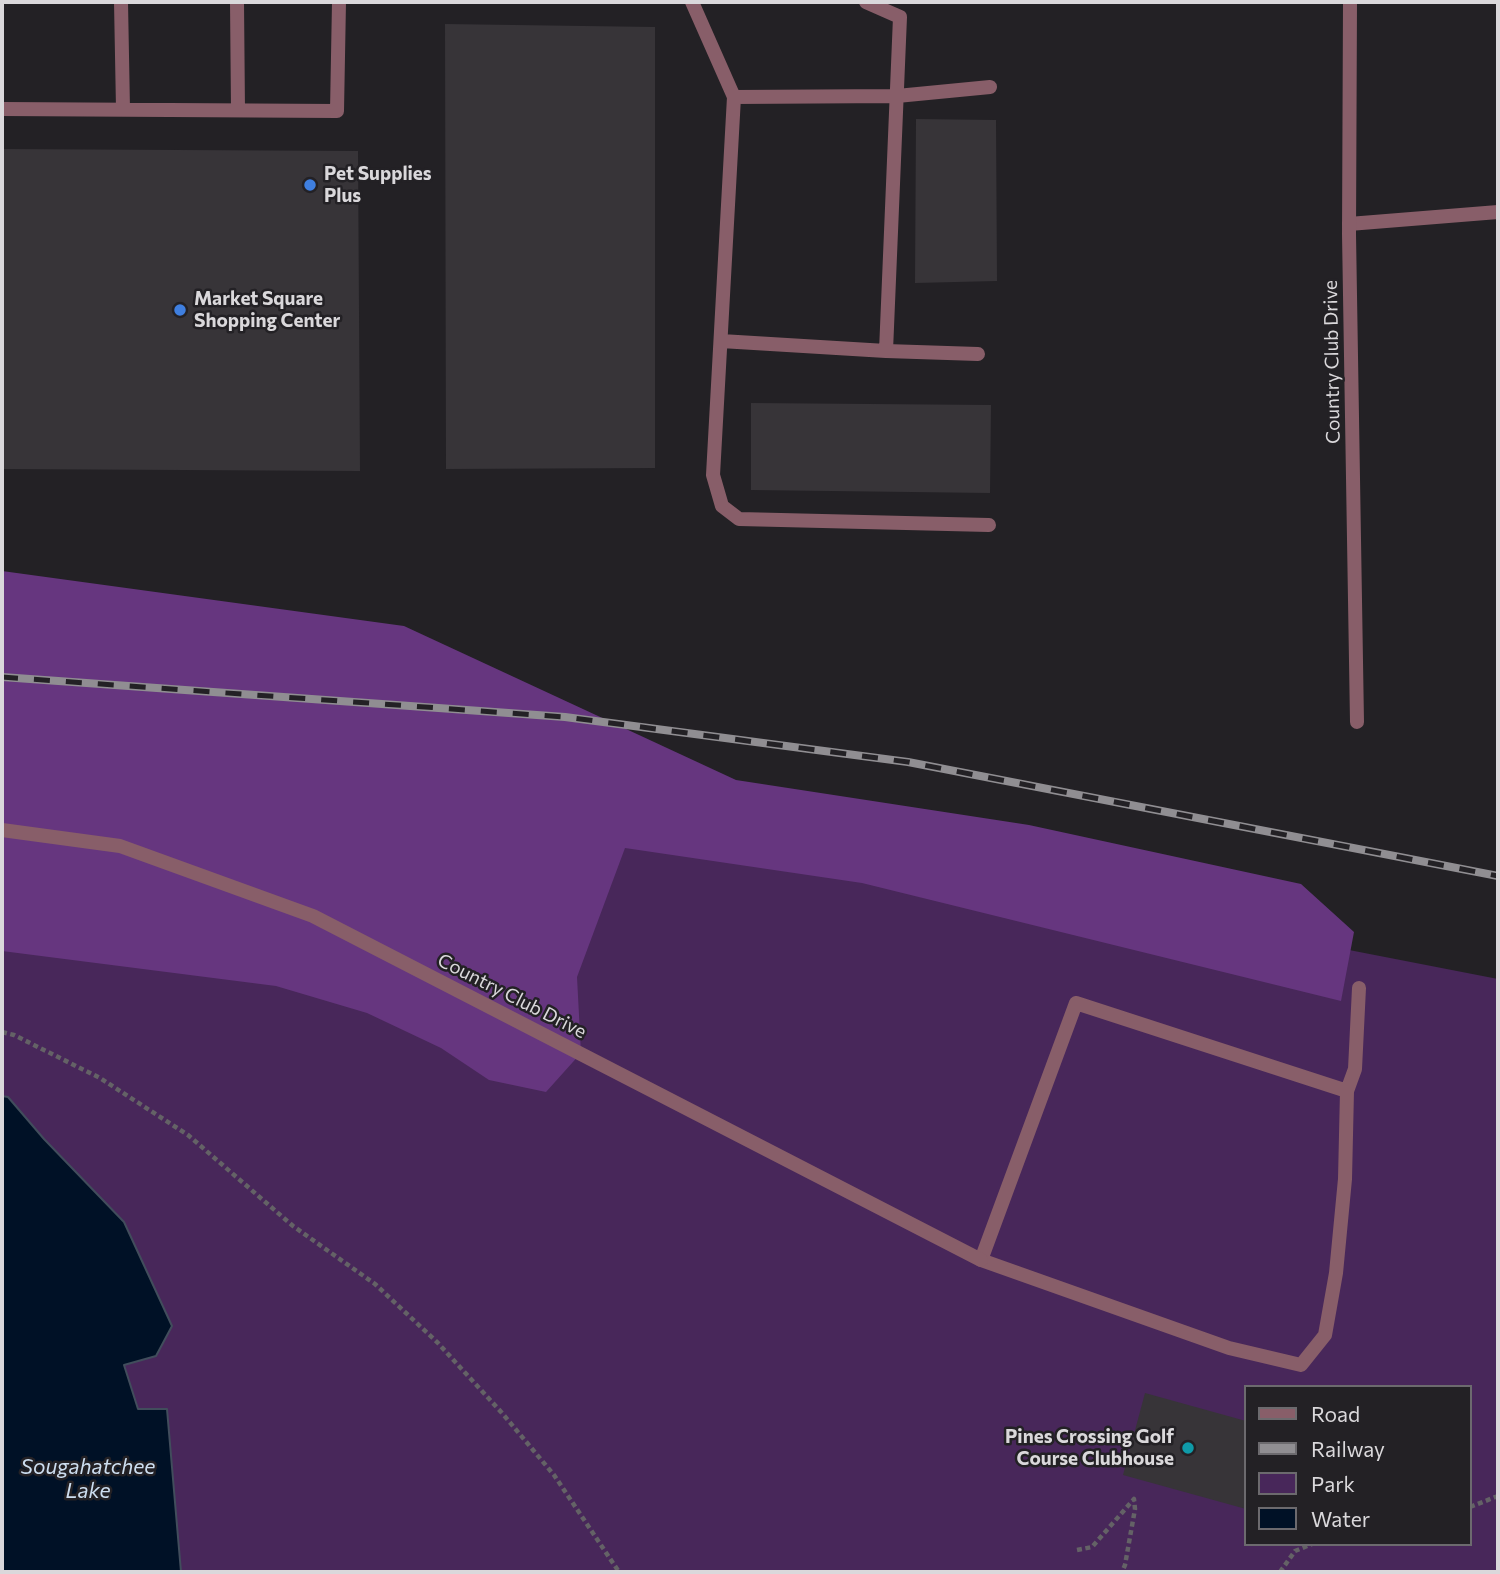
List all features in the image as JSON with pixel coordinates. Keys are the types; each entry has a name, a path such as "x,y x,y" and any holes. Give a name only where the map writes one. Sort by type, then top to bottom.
{"street":[{"path":"121,2 123,109"},
{"path":"237,2 238,110"},
{"path":"2,109 337,111 339,2"},
{"path":"692,2 734,97 713,475 722,506 739,519 989,525"},
{"path":"866,2 900,17 886,351"},
{"name":"Country Club Drive","path":"1350,2 1349,223 1357,722"},
{"path":"734,97 897,96 990,87"},
{"path":"1349,223 1498,212"},
{"path":"721,341 978,354"},
{"name":"Country Club Drive","path":"2,830 120,846 313,916 981,1260 1229,1348 1301,1365 1325,1335 1336,1273 1345,1179 1347,1091"},
{"path":"981,1260 1076,1003 1347,1091 1355,1069 1359,988"}],"path":[{"path":"2,1032 14,1035 100,1078 188,1135 293,1226 375,1284 438,1342 502,1413 554,1475 619,1572"},
{"path":"1472,1506 1498,1496"},
{"path":"1077,1550 1092,1547 1134,1499 1135,1509 1122,1572"},
{"path":"1280,1572 1295,1550 1306,1546"}],"green space":[{"path":"2,759 553,795 1498,979 1498,1572 2,1572"}],"shaded area":[{"path":"2,571 404,626 736,780 1029,825 1301,884 1354,932 1341,1001 862,883 625,848 577,977 581,1053 546,1092 489,1080 441,1048 367,1013 276,986 2,951"}],"water":[{"name":"Sougahatchee Lake","path":"2,1096 8,1097 44,1139 124,1222 172,1326 156,1356 124,1365 138,1409 167,1409 181,1572 2,1572"}],"building":[{"path":"445,24 655,27 655,468 446,469"},
{"path":"916,119 996,120 997,281 915,283"},
{"name":"Market Square Shopping Center","path":"2,149 358,151 360,471 2,469"},
{"path":"751,403 991,405 990,493 751,490"},
{"name":"Pines Crossing Golf Course Clubhouse","path":"1145,1393 1244,1420 1244,1508 1123,1475"}],"railway":[{"path":"2,677 565,717 908,762 1498,876"}],"place":[{"name":"Pet Supplies Plus","path":"310,185"},
{"name":"Market Square Shopping Center","path":"180,310"},
{"name":"Pines Crossing Golf Course Clubhouse","path":"1188,1448"}]}
